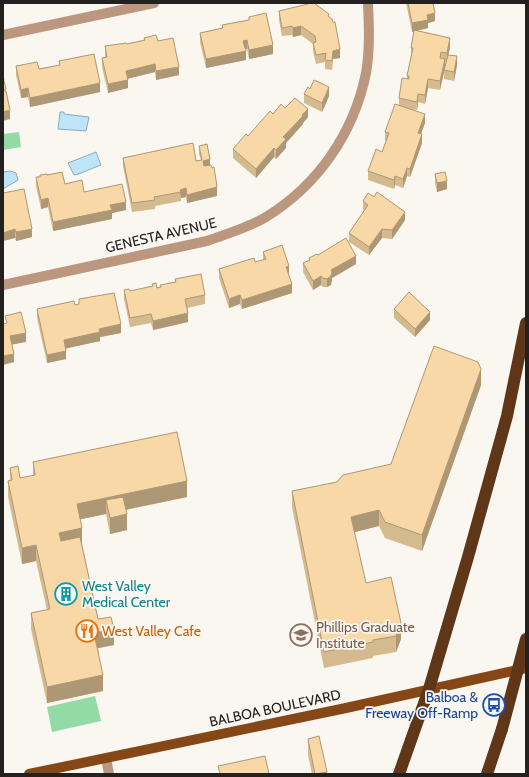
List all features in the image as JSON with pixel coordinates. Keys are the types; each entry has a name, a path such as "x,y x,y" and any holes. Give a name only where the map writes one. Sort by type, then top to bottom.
{"highway":[{"path":"398,774 429,689 468,557 507,416 526,323"},
{"path":"486,774 502,729 526,639"}],"main road":[{"name":"BALBOA BOULEVARD","path":"29,774 346,708 526,668"}],"street":[{"path":"3,34 154,3"},
{"name":"GENESTA AVENUE","path":"3,285 207,241 237,230 265,217 292,199 319,173 340,142 358,102 366,72 369,32 368,3"},
{"path":"106,758 110,774"}],"green space":[{"path":"19,132 21,147 3,150 3,134"},
{"path":"95,696 101,721 52,732 47,707"}],"water":[{"path":"60,112 64,112 64,114 89,117 86,131 58,129"},
{"path":"96,152 101,165 74,175 68,163"},
{"path":"10,171 16,173 18,180 3,189 3,172"}],"building":[{"path":"314,3 329,14 328,16 333,22 335,22 340,49 333,51 332,61 325,60 326,53 316,55 313,43 316,42 315,36 301,26 282,28 279,11"},
{"path":"408,3 433,3 435,13 427,15 428,20 412,23"},
{"path":"266,13 273,45 249,50 247,40 243,41 246,51 206,59 200,33 223,28 222,25 249,20 249,17"},
{"path":"414,30 450,38 447,53 441,52 440,58 445,59 440,81 428,79 425,95 418,94 417,102 399,98 402,78 409,79 409,76 407,76 413,48 411,48"},
{"path":"156,35 158,41 173,38 179,67 156,71 155,64 126,71 128,80 108,84 102,58 107,57 105,46 127,44 145,40 144,38"},
{"path":"94,54 100,83 30,98 28,88 21,90 16,66 37,62 39,69 60,65 59,61"},
{"path":"448,55 457,56 454,72 444,70"},
{"path":"3,76 6,89 3,90"},
{"path":"314,80 329,87 322,103 304,94 308,87 310,89"},
{"path":"3,91 6,91 10,110 3,112"},
{"path":"295,98 308,109 283,137 286,139 276,150 274,148 256,169 233,149 246,134 248,136 270,111 273,114 281,104 285,108"},
{"path":"395,104 425,114 418,133 422,134 410,169 407,168 403,179 395,176 394,180 368,171 376,149 382,152 389,133 385,132"},
{"path":"193,143 196,161 202,160 199,146 207,144 210,159 203,161 204,166 211,165 212,168 214,167 217,187 187,195 186,188 180,190 181,192 154,197 155,200 132,203 123,158"},
{"path":"62,172 65,184 82,180 84,192 122,184 126,202 110,205 112,210 53,222 48,198 41,200 36,177 40,177 40,175"},
{"path":"445,172 447,181 437,183 435,174"},
{"path":"24,189 32,229 16,232 15,229 3,233 3,193"},
{"path":"377,192 405,212 392,230 382,229 369,247 349,233 368,205 363,201 368,193 374,197"},
{"path":"346,238 356,256 331,270 331,276 327,279 321,276 313,281 303,263 310,260 309,258 317,254 318,255"},
{"path":"282,245 289,266 286,267 292,284 242,300 240,295 229,299 219,269 254,258 255,262 266,259 263,252"},
{"path":"201,274 205,295 185,299 188,313 153,321 151,314 130,318 124,290 129,289 130,291 153,286 152,284 156,283 157,288 161,287 160,285 176,282 175,279"},
{"path":"409,292 430,312 415,329 394,309"},
{"path":"114,293 121,324 99,329 100,332 64,340 66,351 47,355 37,309 74,301 75,305 79,304 79,299"},
{"path":"21,312 26,333 10,336 14,354 3,356 3,324 7,323 5,316"},
{"path":"434,346 478,362 481,369 422,535 385,522 379,510 351,517 366,583 391,577 401,623 396,636 324,652 292,491 337,482 343,475 391,464"},
{"name":"West Valley Medical Center","path":"177,432 187,481 77,504 82,528 59,533 61,541 80,537 98,619 111,617 114,629 94,633 103,675 47,687 31,613 50,609 36,545 22,548 8,481 12,480 10,468 18,466 20,478 35,475 33,462"},
{"path":"123,497 127,514 110,518 106,500"},
{"path":"319,736 327,772 315,774 308,739"},
{"path":"265,756 269,774 220,774 218,766"}],"place":[{"name":"West Valley Medical Center","path":"66,594"},
{"name":"West Valley Cafe","path":"87,631"},
{"name":"Phillips Graduate Institute","path":"301,635"},
{"name":"Balboa & Freeway Off-Ramp","path":"494,705"}]}
